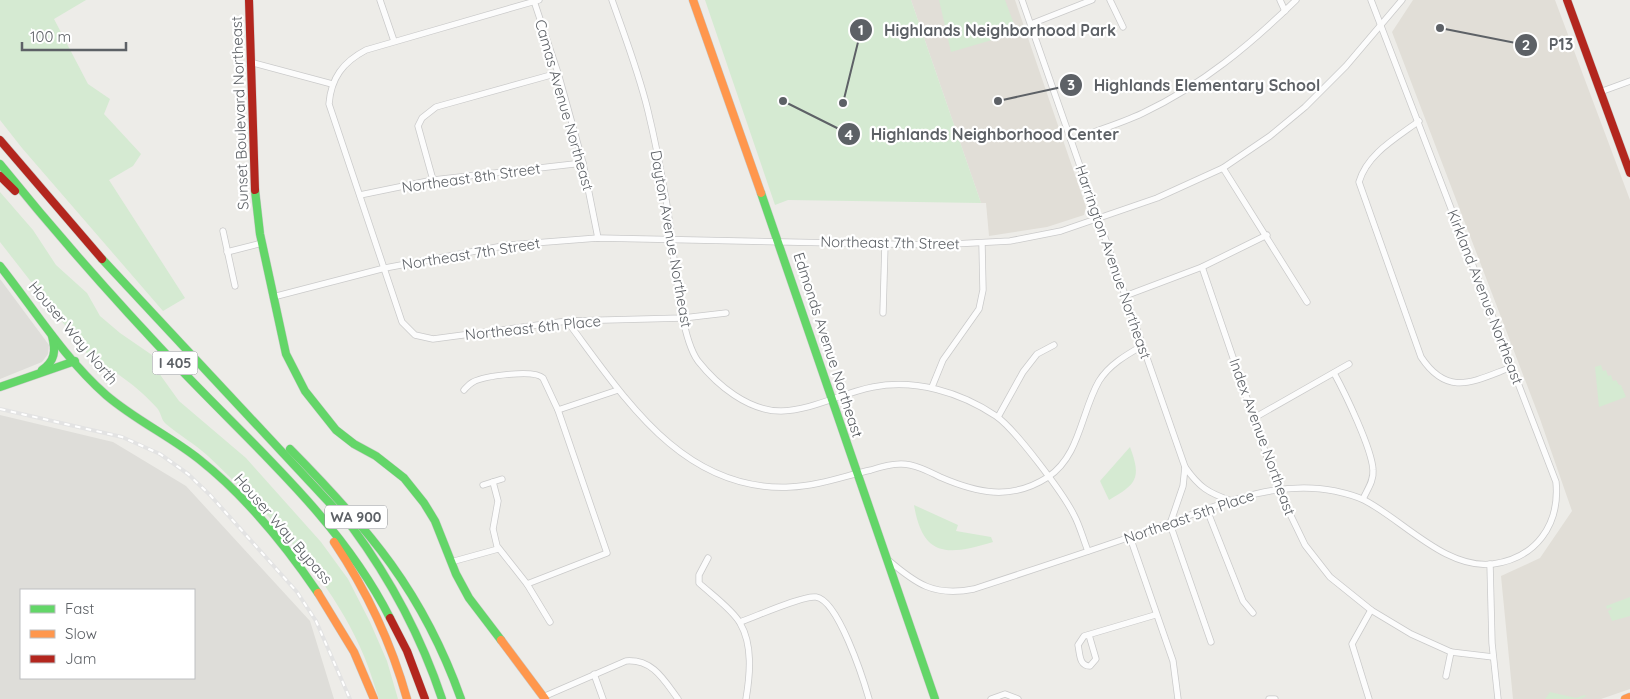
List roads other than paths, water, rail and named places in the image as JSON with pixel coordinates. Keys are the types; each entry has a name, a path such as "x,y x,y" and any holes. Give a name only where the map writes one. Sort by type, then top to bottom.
{"main road":[{"path":"244,0 249,0"},
{"name":"Sunset Boulevard Northeast","path":"249,0 254,186 262,243 286,354 305,391 336,430 354,444 376,456 404,478 435,521 469,598 544,698"},
{"name":"Edmonds Avenue Northeast","path":"693,0 779,243 856,473 935,699"},
{"path":"1567,0 1629,170"},
{"name":"I 405","path":"0,140 69,222 322,493 372,554 411,620 442,699"},
{"name":"I 405","path":"0,164 56,231 162,348 298,493 349,551 369,579 403,640 425,699"},
{"path":"0,176 56,231"},
{"name":"Houser Way North","path":"0,266 90,380 129,414"},
{"path":"34,375 52,362 55,356 55,346 50,329"},
{"path":"0,387 75,361"},
{"name":"WA 900","path":"206,369 304,462 373,536 420,604 446,656 461,699"},
{"name":"Houser Way Bypass","path":"129,414 173,438 212,469 296,562 337,619 361,665 374,699"},
{"name":"WA 900","path":"298,493 349,564 382,627 401,675 407,699"},
{"path":"1625,699 1630,697"}],"street":[{"path":"380,0 394,41"},
{"name":"Dayton Avenue Northeast","path":"612,0 636,69 648,111 673,239 683,318 689,343 697,359 728,391 754,405 780,411 809,407 873,387 901,385 932,387 970,402 998,417 1026,447 1074,515 1088,551"},
{"name":"Harrington Avenue Northeast","path":"1022,0 1185,467 1197,484 1205,490 1232,501"},
{"path":"1030,24 1092,0"},
{"path":"1110,0 1123,27"},
{"path":"1280,0 1285,11"},
{"path":"1071,140 1142,114 1217,70 1257,38 1296,0"},
{"name":"Kirkland Avenue Northeast","path":"1371,0 1556,482 1557,496 1550,528 1539,543 1509,561 1490,564"},
{"name":"Northeast 7th Street","path":"273,297 385,268 508,245 598,238 934,246 982,244 1034,237 1157,198 1223,168 1270,136 1306,107 1346,66 1402,0"},
{"path":"250,62 332,84 338,72 354,56 394,41 537,1"},
{"name":"Camas Avenue Northeast","path":"537,1 583,163 598,238"},
{"path":"433,180 418,126 428,112 436,108 558,73"},
{"path":"1600,92 1630,81"},
{"name":"Northeast 6th Place","path":"332,84 329,104 402,322 408,330 422,338 433,339 567,321 683,318 726,313"},
{"path":"1419,121 1382,149 1363,168 1359,182 1421,357 1430,371 1442,380 1454,383 1468,383 1512,367"},
{"name":"Northeast 8th Street","path":"360,195 433,180 583,163"},
{"path":"1223,168 1267,235 1307,302"},
{"path":"223,232 234,286"},
{"path":"1125,296 1202,267 1267,235"},
{"path":"227,252 262,243"},
{"path":"883,313 885,244"},
{"path":"932,387 943,360 978,309 984,290 982,244"},
{"name":"Index Avenue Northeast","path":"1202,267 1278,490 1305,545 1318,563 1330,576 1371,610 1411,634 1450,652 1493,657"},
{"path":"567,321 618,390 649,426 678,453 717,473 750,484 789,487 818,484 856,473 901,464 922,468 968,489 994,492 1018,490 1048,477 1071,450 1099,382 1122,356 1142,346"},
{"path":"998,417 1022,372 1037,354 1054,345"},
{"path":"1254,418 1349,364"},
{"path":"464,390 474,381 530,372 540,374 546,382 558,410 607,553 527,584"},
{"path":"1334,373 1344,391 1371,459 1372,480 1363,499"},
{"path":"558,410 618,390"},
{"name":"Harrington Avenue Northeast","path":"1170,524 1183,486 1185,467"},
{"path":"483,485 502,479"},
{"path":"493,482 498,501 493,534 498,549 527,584 550,622"},
{"name":"Northeast 5th Place","path":"886,558 911,580 928,588 956,593 974,589 1130,538 1232,501 1278,490 1310,488 1335,491 1363,499 1452,558 1472,564 1490,564"},
{"path":"1207,510 1243,601 1253,613"},
{"path":"1170,524 1211,642"},
{"path":"1130,538 1155,615 1173,662 1178,699"},
{"path":"452,562 498,549"},
{"path":"708,558 699,575 699,583 740,622 748,642 746,699"},
{"path":"1490,564 1493,657 1498,699"},
{"path":"740,622 809,597 822,599 828,604 850,643 869,699"},
{"path":"1369,699 1352,644 1371,610"},
{"path":"1089,634 1096,659 1090,666 1086,666 1082,663 1078,645 1080,640 1089,634 1155,615"},
{"path":"1446,676 1450,652"},
{"path":"544,698 626,661 640,662 656,669 678,699"},
{"path":"594,674 603,699"},
{"path":"991,699 1005,694 1018,699"},
{"path":"1269,699 1275,699"}],"railway":[{"path":"0,409 122,437 160,454 188,474 210,495 297,592 316,621 350,699"}],"place":[{"name":"P13","path":"1440,28"},
{"name":"Highlands Neighborhood Center","path":"783,101"},
{"name":"Highlands Elementary School","path":"998,101"},
{"name":"Highlands Neighborhood Park","path":"843,103"}]}
